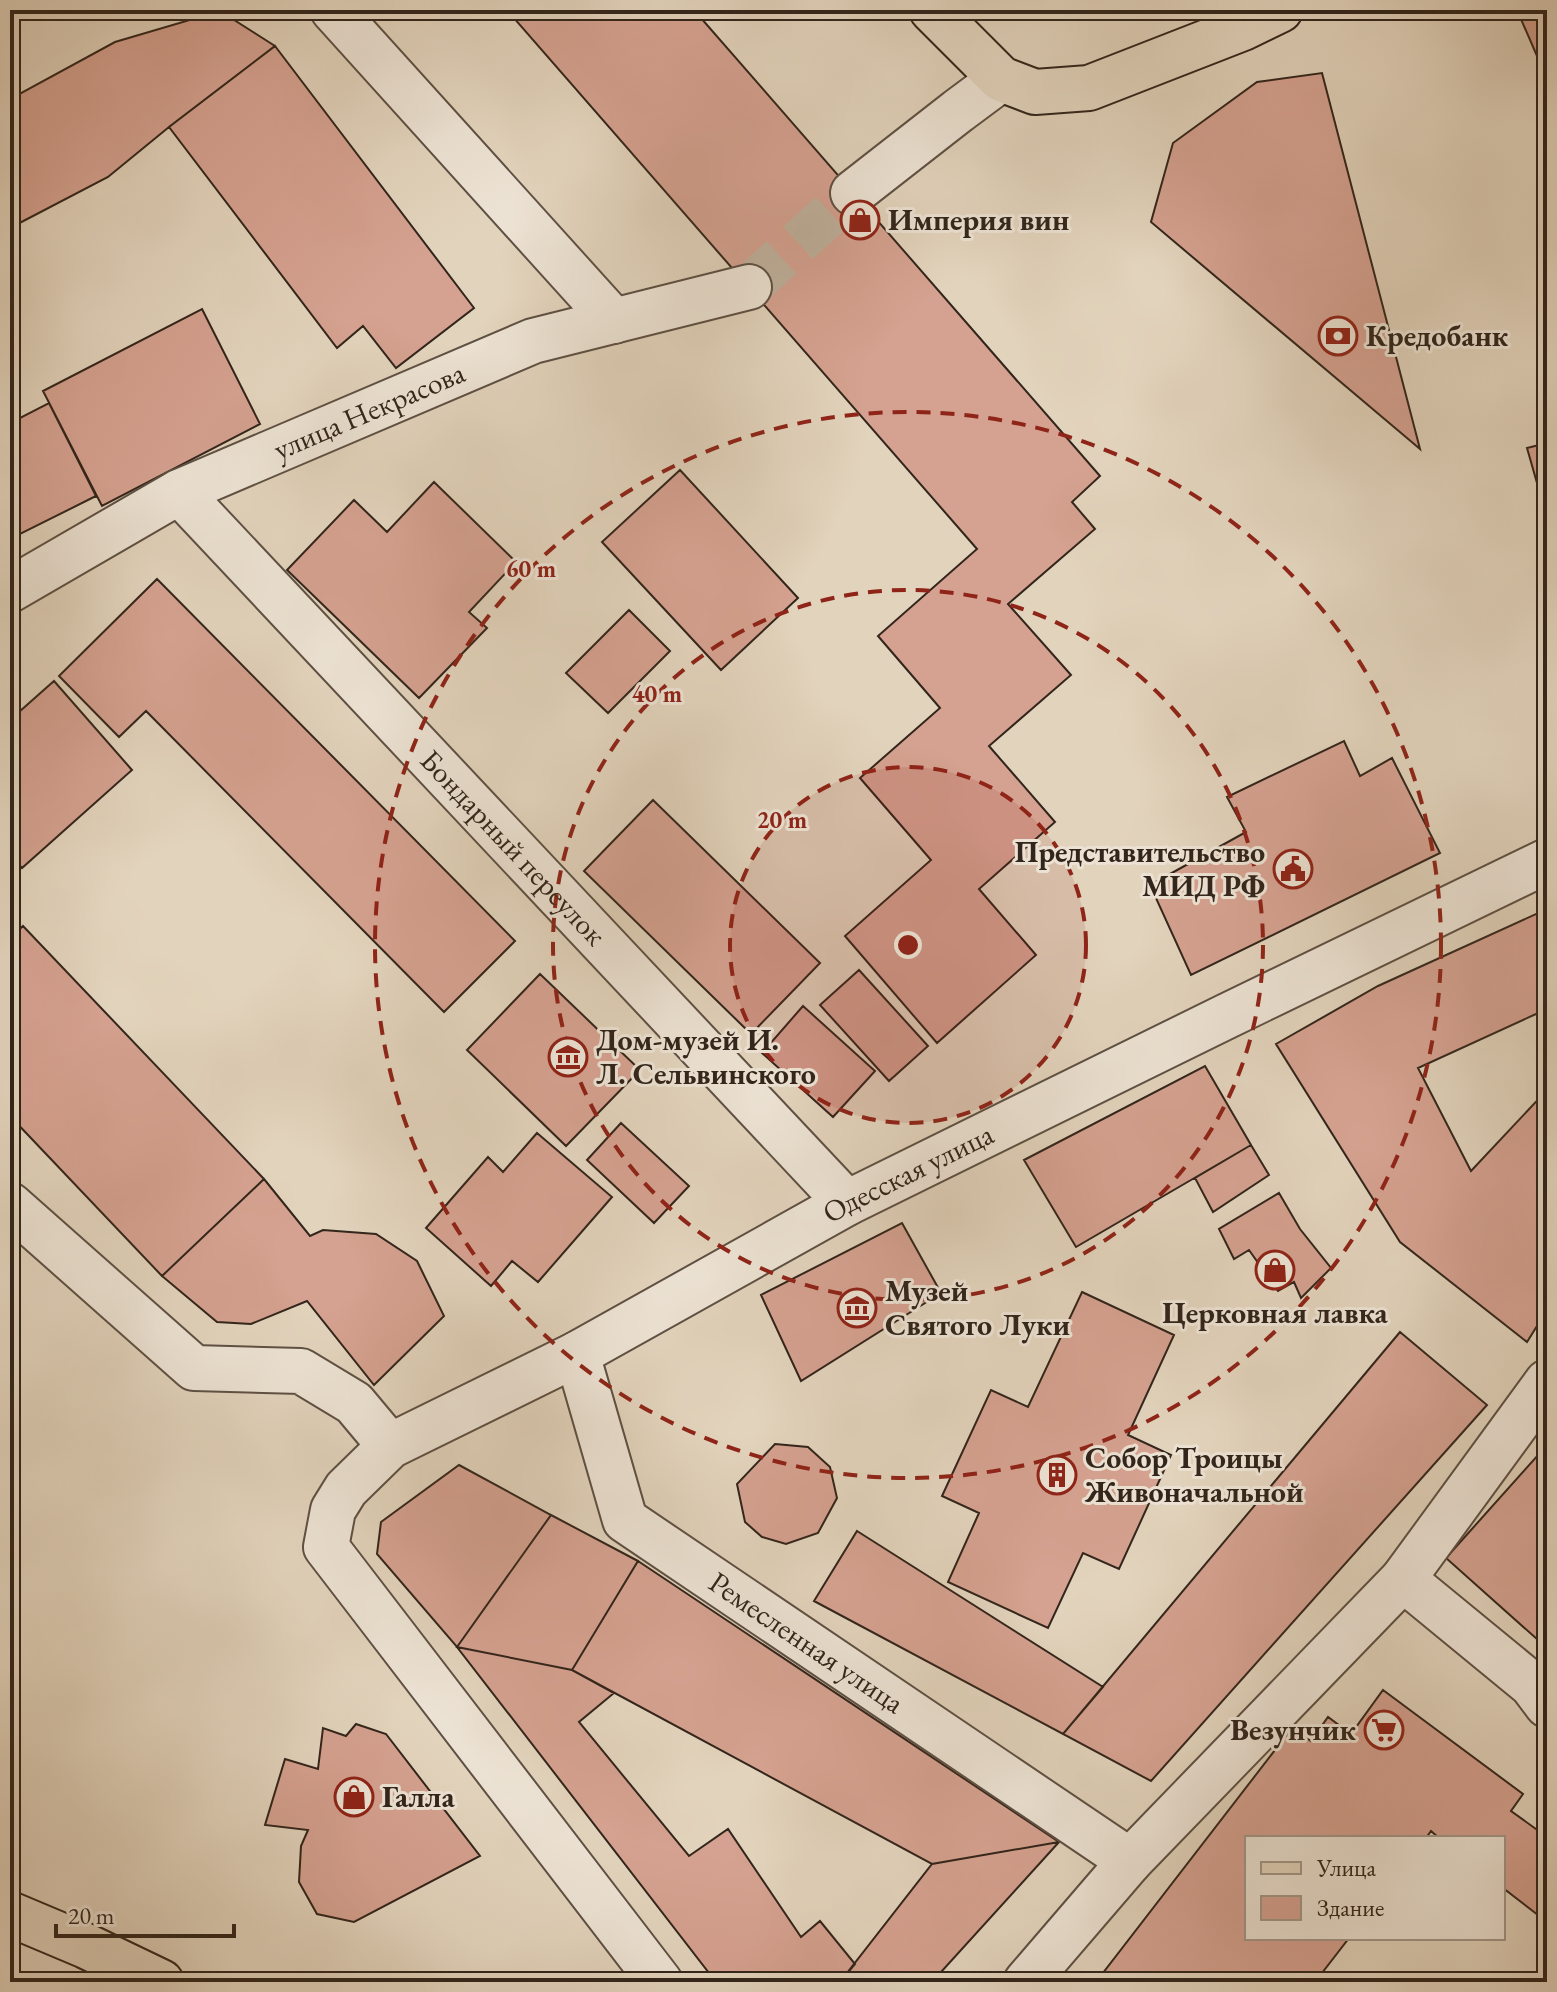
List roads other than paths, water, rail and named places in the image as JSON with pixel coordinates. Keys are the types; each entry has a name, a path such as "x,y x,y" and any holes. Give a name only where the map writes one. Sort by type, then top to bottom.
{"main road":[{"path":"932,10 1001,79 1035,92 1089,88 1255,16"},
{"path":"10,1914 161,1982"}],"street":[{"path":"333,10 614,321"},
{"path":"853,193 1001,79"},
{"name":"улица Некрасова","path":"10,590 179,492 533,341 749,287"},
{"name":"Бондарный переулок","path":"179,492 847,1203"},
{"name":"Одесская улица","path":"660,1982 326,1547 333,1510 346,1489 390,1446 577,1354 847,1203 1547,861"},
{"path":"10,1205 194,1368 301,1371 354,1403 390,1446"},
{"name":"Ремесленная улица","path":"577,1354 625,1520 1130,1861"},
{"path":"1026,1982 1130,1861 1403,1579 1547,1382"},
{"path":"1403,1579 1532,1685 1547,1705"}],"tunnel":[{"path":"749,287 853,193"}],"place":[{"name":"Империя вин","path":"860,220"},
{"name":"Кредобанк","path":"1338,336"},
{"name":"Представительство МИД РФ","path":"1293,869"},
{"name":"Дом-музей И. Л. Сельвинского","path":"568,1057"},
{"name":"Церковная лавка","path":"1275,1270"},
{"name":"Музей Святого Луки","path":"857,1308"},
{"name":"Собор Троицы Живоначальной","path":"1057,1475"},
{"name":"Везунчик","path":"1384,1730"},
{"name":"Галла","path":"354,1797"}]}
